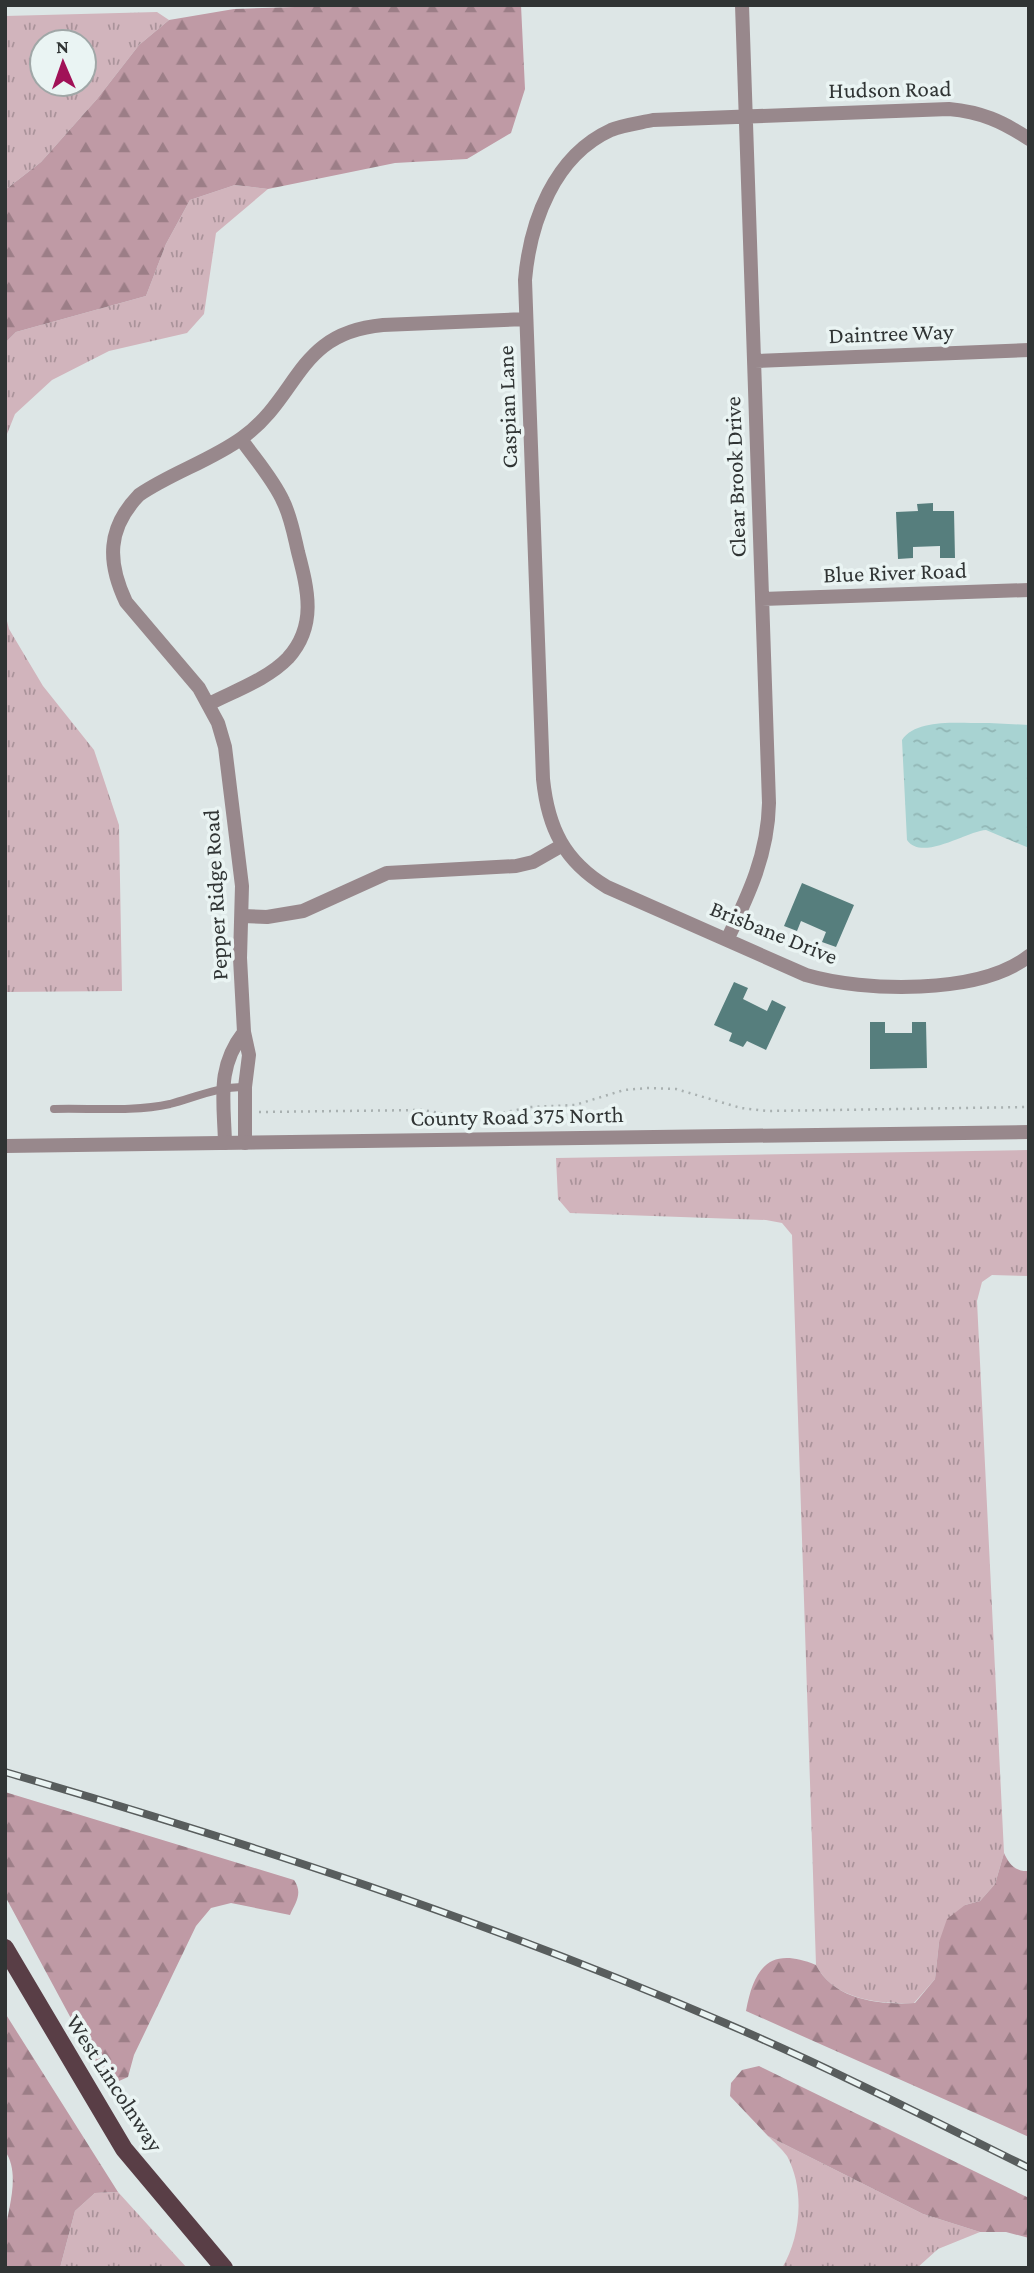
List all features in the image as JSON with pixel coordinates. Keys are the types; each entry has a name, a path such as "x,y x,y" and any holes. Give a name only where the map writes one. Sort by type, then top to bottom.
{"main road":[{"name":"West Lincolnway","path":"5,1948 124,2149 224,2268"}],"street":[{"name":"Clear Brook Drive","path":"727,940 757,876 769,830 742,5"},
{"name":"Hudson Road","path":"746,116 949,109 980,112 1005,123 1029,139"},
{"name":"Caspian Lane","path":"561,846 548,815 543,779 526,319 528,247 537,216 566,166 588,143 612,130 653,120 746,116"},
{"name":"Pepper Ridge Road","path":"246,1143 245,1087 248,1055 244,1031 240,859 230,768 209,704 185,669 126,602 113,567 111,547 116,526 125,509 139,495 241,439 271,409 315,352 335,337 365,327 383,325 526,319"},
{"name":"Daintree Way","path":"755,361 1029,350"},
{"path":"209,704 275,669 288,658 305,629 309,612 309,593 289,515 275,486 241,439"},
{"name":"Blue River Road","path":"762,599 1029,590"},
{"path":"242,916 267,917 303,911 387,873 516,866 533,862 561,846"},
{"name":"Brisbane Drive","path":"561,846 582,869 607,887 806,975 856,985 964,982 993,976 1029,956"},
{"name":"Pepper Ridge Road","path":"225,1143 224,1087 229,1052 244,1031"},
{"name":"County Road 375 North","path":"5,1146 1029,1132"}],"lane":[{"path":"54,1109 150,1107 224,1087 245,1087"}],"path":[{"path":"245,1112 423,1110 462,1117 488,1116 530,1107 575,1105 624,1090 648,1088 676,1089 741,1108 768,1111 1029,1107"}],"green space":[{"path":"361,5 521,5 525,89 511,133 467,159 395,163 268,189 235,185 190,200 166,244 146,296 16,332 5,343 5,190 41,162 98,98 139,45 169,20 234,9"},
{"path":"157,12 169,20 139,45 98,98 98,28 28,28 28,98 98,98 41,162 5,190 5,16"},
{"path":"235,185 268,189 216,233 204,314 187,333 109,351 52,380 15,414 5,439 5,343 16,332 146,296 166,244 190,200"},
{"path":"5,613 9,629 43,686 94,750 119,825 122,991 5,992"},
{"path":"1029,1150 1029,1276 992,1275 982,1282 977,1301 1004,1853 995,1884 980,1901 965,1905 939,1942 935,1979 914,2003 872,2001 845,1993 834,1986 816,1965 792,1235 782,1223 766,1220 570,1213 558,1199 556,1158"},
{"path":"5,1792 294,1880 298,1889 296,1902 290,1915 231,1903 211,1908 196,1926 134,2055 128,2077 119,2081 101,2074 5,1896"},
{"path":"1004,1853 1013,1867 1029,1871 1029,2137 746,2011 759,1973 775,1960 786,1958 816,1965 834,1986 859,1998 887,2003 915,2003 935,1979 939,1942 947,1919 965,1905 980,1901 995,1884"},
{"path":"5,2013 118,2192 95,2193 75,2211 60,2268 5,2268 5,2233 13,2180 10,2160 5,2151"},
{"path":"759,2066 1029,2198 1029,2238 1006,2232 980,2232 923,2214 768,2136 730,2096 731,2083 742,2070"},
{"path":"768,2136 923,2214 980,2232 938,2249 917,2268 782,2268 797,2228 798,2198 793,2169 787,2156"},
{"path":"118,2192 187,2268 60,2268 75,2211 95,2193"}],"water":[{"path":"930,725 1029,725 1029,848 986,830 934,847 914,846 907,840 902,740 918,728"}],"building":[{"path":"933,503 933,511 954,511 955,558 940,558 940,546 913,547 913,558 898,559 896,512 918,511 917,504"},
{"path":"802,883 854,905 836,947 822,942 826,932 801,921 797,931 784,926"},
{"path":"734,982 748,988 743,999 767,1011 772,1000 786,1007 766,1050 747,1041 743,1047 729,1041 732,1033 714,1025"},
{"path":"870,1022 885,1022 885,1033 912,1033 912,1022 926,1022 927,1068 870,1069"}],"railway":[{"path":"5,1772 278,1856 548,1951 763,2040 878,2093 1029,2168"}]}
